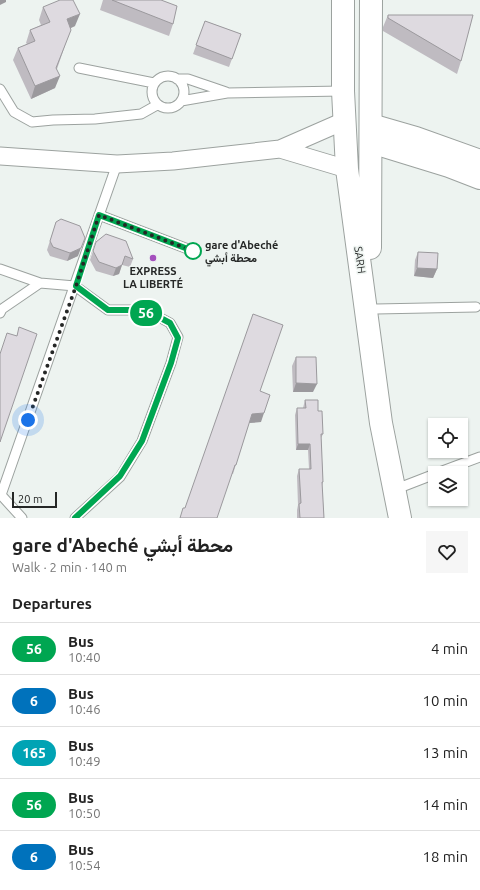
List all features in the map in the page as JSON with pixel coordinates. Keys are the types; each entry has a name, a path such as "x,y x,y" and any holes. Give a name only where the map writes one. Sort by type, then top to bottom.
{"main road":[{"name":"SARH","path":"343,0 343,91 347,169 381,423 400,516"},
{"name":"SARH","path":"371,0 369,236 372,277 388,414 404,486 400,516"},
{"path":"371,133 416,138 480,161"},
{"path":"371,133 480,178"}],"street":[{"path":"0,156 118,164 173,161 280,149 344,121"},
{"path":"280,149 347,169"}],"lane":[{"path":"79,68 154,83"},
{"path":"165,76 171,76 177,79 184,89 184,96 177,106 164,108 156,105 152,95 154,83 165,76"},
{"path":"177,79 188,79 227,93"},
{"path":"0,89 14,112 32,122 95,119 141,114 156,105"},
{"path":"181,101 227,93 343,91"},
{"path":"22,518 1,495 118,164"},
{"path":"99,215 193,251"},
{"path":"0,269 40,283 76,286 108,310 135,310 155,315 170,323 178,338 171,363 142,441 120,476 75,518"},
{"path":"0,313 2,309 40,283"},
{"path":"376,309 476,307"},
{"path":"455,466 480,457"},
{"path":"404,486 428,476"}],"building":[{"path":"60,0 73,0 80,14 67,19 71,30 56,68 60,76 35,86 18,48 35,41 30,30 50,22 43,7"},
{"path":"112,0 161,0 177,6 173,24"},
{"path":"388,15 473,15 461,61 388,18"},
{"path":"205,21 241,34 232,59 196,45"},
{"path":"61,219 80,226 85,238 81,248 70,253 53,247 50,241 56,222"},
{"path":"106,234 126,241 133,259 125,256 122,265 116,268 99,262 93,251 96,242"},
{"path":"418,252 438,253 437,269 417,268"},
{"path":"253,314 283,325 260,391 270,395 264,413 252,414 217,518 180,518 183,508 185,508"},
{"path":"19,327 37,334 0,442 0,354 7,333 17,336"},
{"path":"296,357 316,357 317,384 296,383"},
{"path":"305,400 318,400 318,411 322,411 323,434 321,434 324,518 300,518 299,504 301,503 299,469 311,469 310,444 298,444 297,408 306,408"}],"bus line":[{"name":"56","path":"75,518 120,476 142,441 171,363 178,338 170,323 155,315 135,310 108,310 76,286 99,215 193,251"}],"place":[{"name":"gare d'Abeché محطة أبشي","path":"193,251"},
{"name":"EXPRESS LA LIBERTÉ","path":"153,258"}],"route":[{"path":"28,420 76,286 99,215 193,251"}]}
